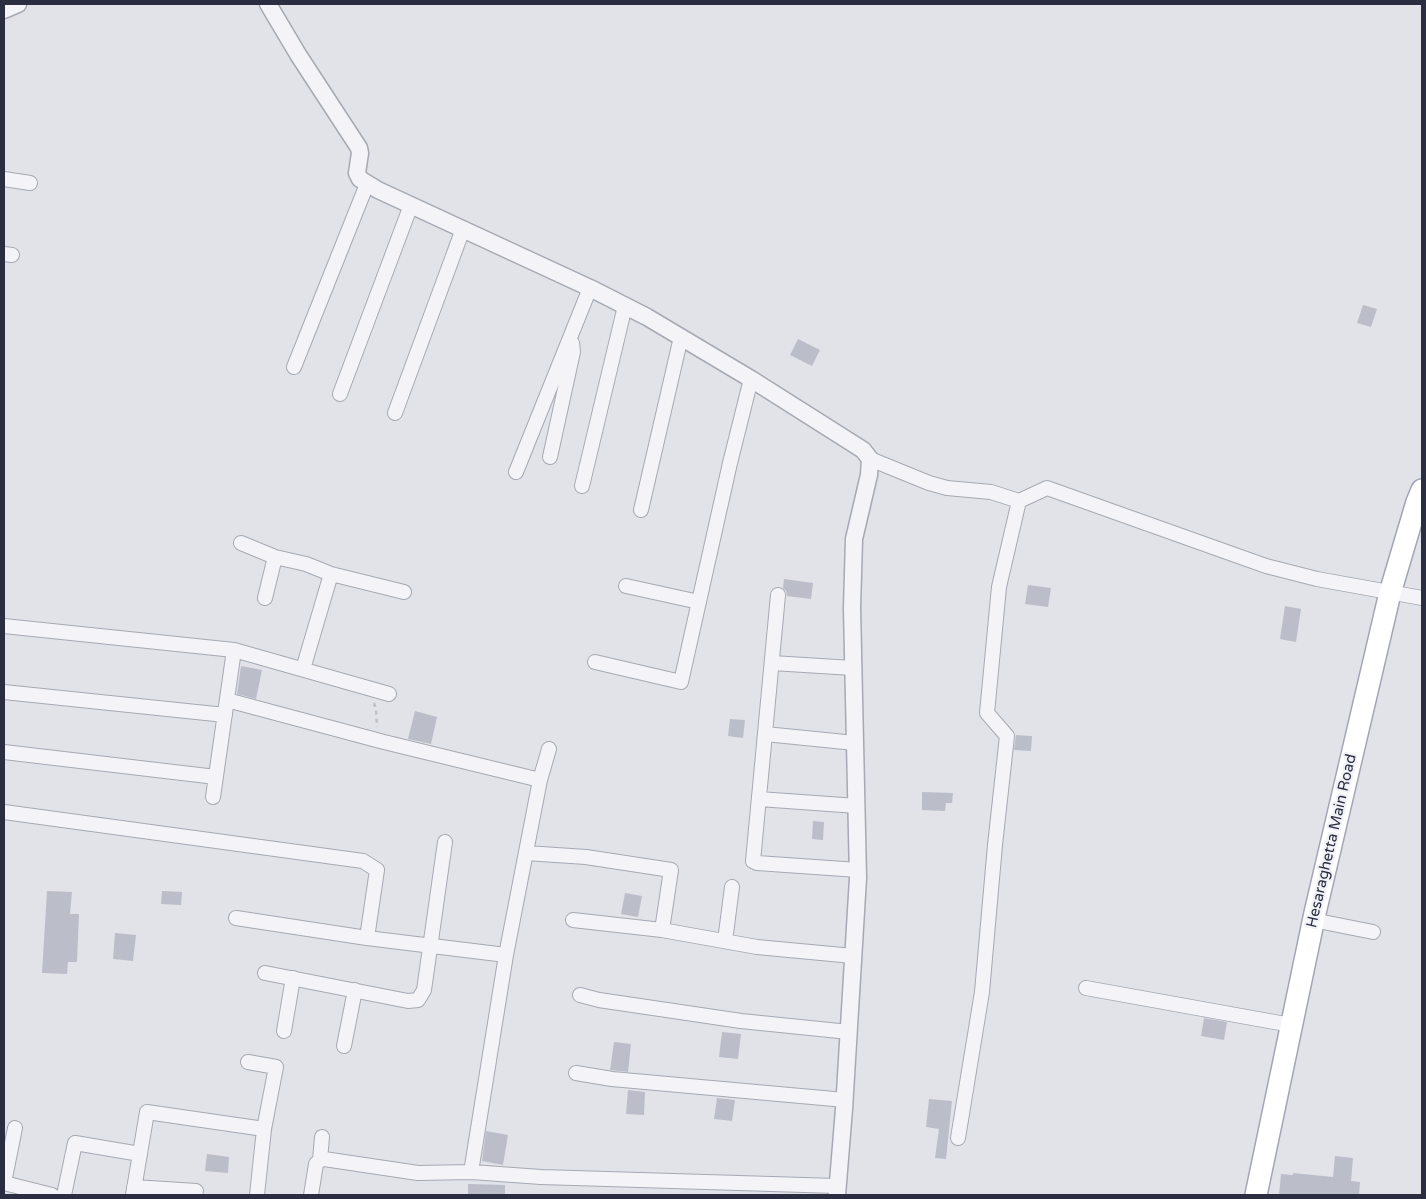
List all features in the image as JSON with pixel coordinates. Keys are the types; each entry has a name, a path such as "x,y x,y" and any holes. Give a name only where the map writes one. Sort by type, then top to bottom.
{"main road":[{"name":"Hesaraghetta Main Road","path":"1256,1195 1314,920 1390,592 1422,490"}],"street":[{"path":"4,10 18,4"},
{"path":"268,4 299,56 359,148 357,174 360,179 625,306 751,380 863,450 870,459 929,483 947,488 991,492 1019,501 1047,488 1266,566 1317,579 1422,598"},
{"path":"4,179 30,183"},
{"path":"294,367 368,184"},
{"path":"340,394 411,205"},
{"path":"395,413 463,229"},
{"path":"516,472 590,288"},
{"path":"582,486 625,306"},
{"path":"550,457 573,352 570,337"},
{"path":"641,510 680,337"},
{"path":"595,662 681,682 730,463 751,380"},
{"path":"320,1160 324,1159 418,1173 471,1172 837,1191 849,1032 858,870 852,608 854,539 870,459"},
{"path":"958,1138 983,984 995,844 1007,736 987,713 990,674 999,586 1019,501"},
{"path":"241,542 275,557 306,564 331,574 404,592"},
{"path":"265,598 275,557"},
{"path":"303,670 331,574"},
{"path":"626,586 699,602"},
{"path":"778,595 753,861 755,863 858,870"},
{"path":"4,626 234,650 389,694"},
{"path":"213,797 234,650"},
{"path":"772,662 853,668"},
{"path":"4,692 225,715"},
{"path":"227,700 378,741 540,780"},
{"path":"765,734 854,743"},
{"path":"471,1172 506,955 540,780 549,749"},
{"path":"4,752 216,776"},
{"path":"759,799 857,806"},
{"path":"4,812 364,861 377,870 367,938"},
{"path":"265,972 408,1001 418,1000 424,990 445,842"},
{"path":"526,852 586,857 671,870 662,930"},
{"path":"726,940 732,887"},
{"path":"236,918 367,938 506,955"},
{"path":"573,920 662,930 757,947 853,956"},
{"path":"1314,920 1373,932"},
{"path":"284,1031 294,978"},
{"path":"1086,988 1291,1025"},
{"path":"344,1046 355,990"},
{"path":"580,996 741,1021 849,1032"},
{"path":"248,1062 276,1067 264,1129 257,1195"},
{"path":"576,1073 612,1079 844,1100"},
{"path":"196,1191 133,1191 147,1112 264,1129"},
{"path":"16,1128 4,1183 52,1195"},
{"path":"311,1195 316,1164 320,1160 322,1137"},
{"path":"64,1195 75,1143 140,1154"}],"path":[{"path":"368,688 376,710 378,741"}],"building":[{"path":"1363,305 1377,309 1371,327 1357,323"},
{"path":"798,339 820,350 812,366 790,355"},
{"path":"784,579 813,583 811,599 787,596 783,588"},
{"path":"1028,585 1051,588 1048,607 1025,604"},
{"path":"1285,606 1301,609 1296,642 1280,639"},
{"path":"241,666 262,670 256,699 237,694"},
{"path":"415,711 437,717 431,744 408,739"},
{"path":"730,719 745,720 743,738 728,736"},
{"path":"1016,735 1032,736 1031,751 1014,750"},
{"path":"922,792 953,793 952,803 946,803 945,811 922,810"},
{"path":"813,821 824,822 823,840 812,839"},
{"path":"47,891 72,892 70,914 79,914 77,962 68,962 67,974 42,973"},
{"path":"162,891 182,892 181,905 161,904"},
{"path":"625,893 642,896 638,917 621,914"},
{"path":"115,933 136,935 133,961 113,959"},
{"path":"1204,1018 1227,1022 1224,1040 1201,1036"},
{"path":"722,1032 741,1034 738,1059 719,1057"},
{"path":"614,1042 631,1044 628,1072 610,1070"},
{"path":"628,1090 645,1092 644,1115 626,1114"},
{"path":"717,1098 735,1100 732,1121 714,1119"},
{"path":"929,1099 952,1101 946,1159 935,1158 939,1129 926,1127"},
{"path":"486,1131 508,1135 503,1165 482,1161"},
{"path":"207,1154 229,1157 228,1173 205,1171"},
{"path":"1335,1156 1353,1158 1351,1181 1360,1182 1359,1195 1279,1195 1281,1174 1293,1175 1293,1173 1333,1177"},
{"path":"468,1184 505,1185 505,1195 468,1195"}]}
